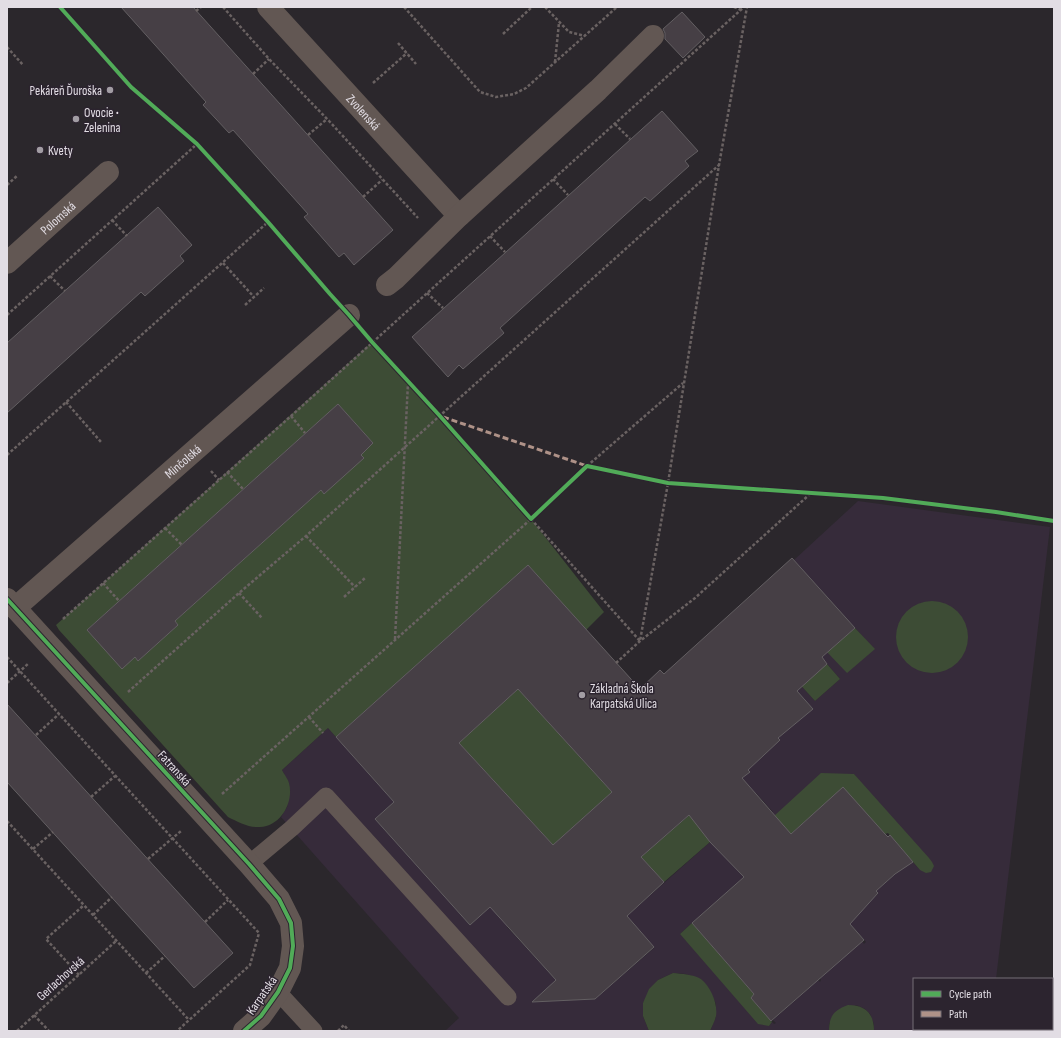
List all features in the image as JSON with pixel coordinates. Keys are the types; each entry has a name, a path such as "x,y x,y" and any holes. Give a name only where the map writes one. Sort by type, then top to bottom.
{"street":[{"name":"Zvolenská","path":"268,7 459,216"},
{"path":"387,285 459,216 598,90 653,36"},
{"name":"Polomská","path":"7,263 108,172"},
{"name":"Minčolská","path":"11,603 349,314"},
{"name":"Fatranská","path":"11,603 280,899 291,923 293,946 290,968"},
{"name":"Karpatská","path":"244,1031 261,1016 278,992 290,968"}],"lane":[{"path":"249,864 292,828 326,796 508,997"},
{"path":"278,992 314,1031"}],"path":[{"path":"196,11 201,7"},
{"path":"223,7 269,59 327,119 436,238"},
{"path":"404,7 480,92 496,97 514,94 526,88 617,7"},
{"path":"503,34 532,7"},
{"path":"545,7 569,32 585,36"},
{"path":"734,7 741,10"},
{"path":"49,645 56,625 291,416 744,7"},
{"path":"640,641 668,483 719,165 747,7"},
{"path":"555,62 559,23"},
{"path":"398,43 416,64"},
{"path":"7,47 23,65"},
{"path":"252,74 269,59"},
{"path":"308,135 327,119"},
{"path":"615,124 630,139"},
{"path":"191,139 202,150"},
{"path":"7,315 197,144"},
{"path":"127,693 306,536 719,165"},
{"path":"7,185 18,175"},
{"path":"553,179 568,195"},
{"path":"364,197 382,180"},
{"path":"263,216 273,228"},
{"path":"112,220 126,236"},
{"path":"7,455 268,222"},
{"path":"490,236 505,252"},
{"path":"223,262 254,297"},
{"path":"50,276 65,291"},
{"path":"245,305 264,288"},
{"path":"427,293 443,308"},
{"path":"349,314 377,348"},
{"path":"403,377 414,388"},
{"path":"220,796 530,519 587,466 684,382"},
{"path":"395,640 408,383"},
{"path":"66,402 101,442"},
{"path":"434,410 444,421"},
{"path":"291,416 305,433"},
{"path":"587,466 668,483 883,498 1054,521"},
{"path":"227,472 243,489"},
{"path":"616,663 640,641 695,598 811,493"},
{"path":"526,513 640,641"},
{"path":"165,528 182,544"},
{"path":"306,536 355,587"},
{"path":"344,597 365,578"},
{"path":"103,583 119,601"},
{"path":"240,593 262,618"},
{"path":"7,657 259,933 250,965 177,1031"},
{"path":"36,735 59,714"},
{"path":"309,717 323,733"},
{"path":"91,797 115,776"},
{"path":"7,821 189,1020"},
{"path":"148,859 182,830"},
{"path":"33,849 53,832"},
{"path":"92,914 112,897"},
{"path":"205,922 228,900"},
{"path":"78,975 46,938 84,905"},
{"path":"146,973 165,956"},
{"path":"34,1015 49,1031"},
{"path":"338,1031 344,1025 349,1031"}],"shaded area":[{"path":"858,501 1050,527 996,978 913,978 913,1030 989,1031 874,1031 874,1024 870,1014 865,1009 856,1005 829,1023 829,1031 710,1031 716,1017 716,1004 709,989 701,979 686,974 673,973 658,980 643,1003 643,1016 649,1031 445,1031 459,1018 281,817 287,807 289,783 282,770 328,728 394,802 375,819 470,925 511,888 509,925 507,927 575,1000 595,999 654,948 627,916 710,842 724,856 736,847 755,867 680,934 769,1026 772,1022 774,1024 776,1023 773,1020 818,980 820,982 820,978 862,941 864,944 866,942 844,917 877,895 878,893 876,891 909,862 913,862 920,870 854,774 762,827 759,824 773,812 756,793 742,805 724,785 750,772 745,765 775,739 778,742 780,740 777,736 813,709 791,684 796,680 815,701 840,679 821,657 827,652 874,649 794,560"}],"green space":[{"path":"372,342 531,519 604,612 586,630 528,565 336,737 328,728 282,770 289,783 290,798 288,805 280,818 267,826 260,827 248,826 228,817 56,625","holes":["338,404 373,443 175,621 178,625 138,661 135,657 122,668 87,630"]},
{"path":"925,601 939,601 946,603 958,611 966,623 968,637 966,651 958,663 946,671 939,673 925,673 918,671 906,663 898,651 896,644 896,630 898,623 906,611 918,603"},
{"path":"855,628 875,649 847,673 827,652"},
{"path":"827,664 840,679 815,701 796,680"},
{"path":"518,689 612,792 553,845 459,743"},
{"path":"821,773 854,774 929,858 934,866 931,872 926,873 920,870 888,833 885,834 843,788 778,845 762,827"},
{"path":"700,806 720,829 708,839 710,842 664,882 641,857"},
{"path":"692,923 754,994 751,998 772,1022 769,1026 758,1024 680,934"},
{"path":"673,973 687,974 698,977 708,986 716,1006 716,1018 710,1031 649,1031 643,1016 643,1003 649,989 658,980"},
{"path":"848,1005 864,1008 867,1011 872,1019 874,1031 829,1031 830,1021 833,1014 839,1009"}],"building":[{"path":"121,7 193,7 393,230 354,265 344,253 339,257 304,217 308,214 233,130 229,133 203,105 206,102"},
{"path":"682,12 705,37 683,58 665,39 663,29"},
{"path":"662,111 698,151 685,161 689,166 650,201 645,197 500,328 504,333 463,369 459,365 448,377 412,337"},
{"path":"158,207 192,245 180,256 184,261 145,296 141,292 7,413 7,343"},
{"path":"338,404 373,443 361,455 364,458 324,494 321,490 175,621 178,625 138,661 135,657 122,669 87,630"},
{"path":"792,558 855,628 822,657 827,664 797,691 813,709 778,738 780,740 748,770 750,772 742,778 791,834 843,787 885,834 888,837 890,835 913,862 895,874 876,891 878,893 850,924 864,940 771,1021 751,998 754,994 692,923 744,877 710,842 689,815 641,857 664,882 627,916 654,947 595,999 532,1002 556,980 490,907 470,925 375,819 394,802 336,737 528,565 640,689 660,670 664,674","holes":["518,689 612,792 553,845 459,743"]},
{"path":"7,704 233,953 194,988 7,782"}],"marked path":[{"path":"443,417 587,466"}],"cycle path":[{"path":"60,7 131,87 197,144 531,519 587,466 668,483 883,498 1054,521"},
{"path":"7,599 249,864 279,899 291,923 293,946 290,968 278,992 261,1016 244,1031"}],"place":[{"name":"Pekáreň Ďuroška","path":"110,90"},
{"name":"Ovocie • Zelenina","path":"76,119"},
{"name":"Kvety","path":"40,150"},
{"name":"Základná Škola Karpatská Ulica","path":"582,695"}]}
